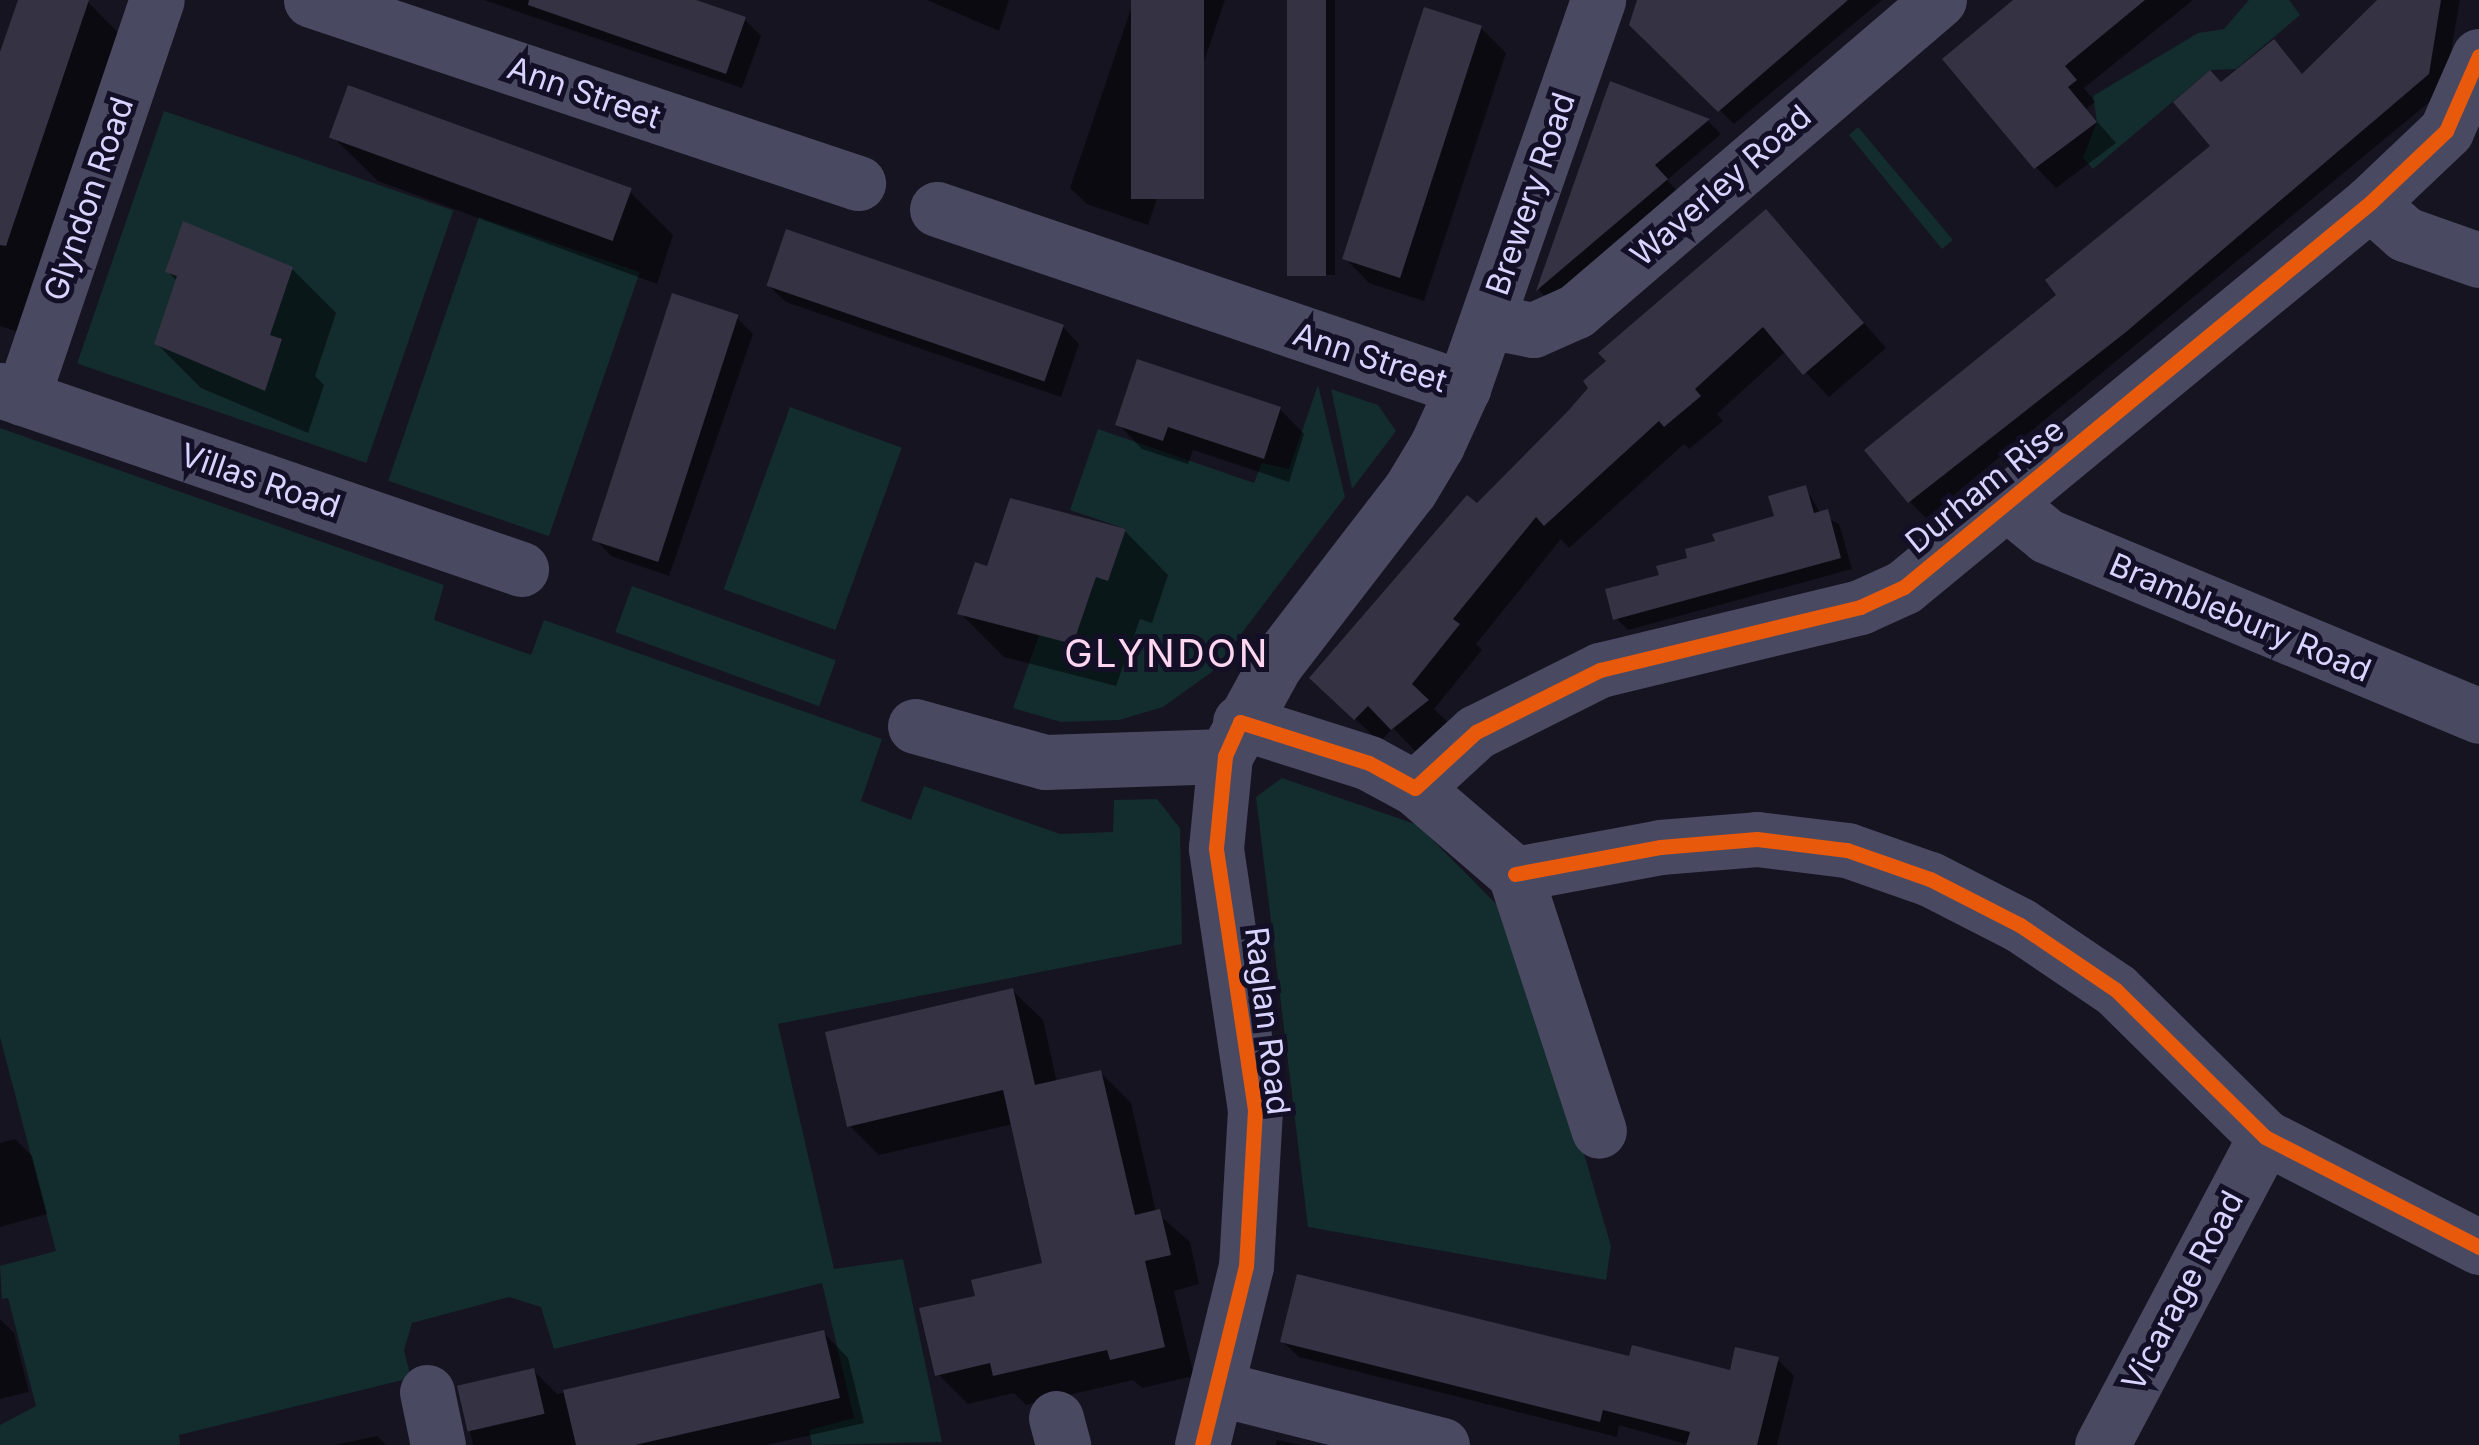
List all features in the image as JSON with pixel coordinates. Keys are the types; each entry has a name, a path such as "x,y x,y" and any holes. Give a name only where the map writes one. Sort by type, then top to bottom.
{"street":[{"name":"Glyndon Road","path":"11,394 157,0"},
{"name":"Ann Street","path":"310,0 858,182"},
{"name":"Brewery Road","path":"1463,388 1598,0"},
{"name":"Waverley Road","path":"1487,320 1532,330 1576,310 1939,0"},
{"name":"Durham Rise","path":"1415,788 1476,732 1537,698 1600,670 1860,607 1904,587 2370,203 2446,131 2479,56"},
{"path":"2370,203 2406,234 2479,260"},
{"name":"Ann Street","path":"937,209 1463,388"},
{"path":"1232,739 1275,665 1410,490 1463,388"},
{"name":"Villas Road","path":"11,394 520,569"},
{"name":"Bramblebury Road","path":"2008,505 2048,536 2479,716"},
{"path":"915,726 1045,762 1232,739 1369,764 1415,788 1515,874 1599,1130"},
{"name":"Raglan Road","path":"1202,1445 1246,1266 1255,1110 1216,848 1232,739"},
{"path":"1515,874 1660,847 1756,839 1846,850 1930,879 2020,924 2116,990 2265,1138 2479,1247"},
{"name":"Vicarage Road","path":"2102,1445 2265,1138"},
{"path":"1217,1388 1442,1445"},
{"path":"428,1392 438,1445"}],"green space":[{"path":"2249,0 2289,0 2300,15 2236,69 2210,70 2093,169 2083,158 2097,122 2093,96 2198,33 2224,29"},
{"path":"164,111 453,211 366,463 77,363"},
{"path":"1858,127 1953,240 1942,249 1849,135"},
{"path":"479,217 640,272 549,536 388,481"},
{"path":"1318,385 1345,497 1213,671 1163,707 1119,720 1061,722 1013,708 1040,633 1073,644 1096,577 1108,580 1126,529 1070,510 1098,429 1254,483 1262,463 1289,469"},
{"path":"1331,389 1378,405 1396,431 1352,489"},
{"path":"790,407 902,448 835,630 724,589"},
{"path":"0,428 444,585 434,620 531,655 544,620 882,739 861,801 911,820 924,786 1060,834 1113,832 1114,800 1157,799 1180,828 1182,944 778,1024 834,1269 903,1259 942,1442 812,1445 809,1430 854,1418 822,1283 554,1349 541,1307 509,1297 412,1323 404,1350 411,1378 179,1435 180,1445 0,1445 0,1425 36,1406 8,1298 2,1299 0,1266 56,1251 0,1037"},
{"path":"632,586 836,660 819,706 615,632"},
{"path":"1282,778 1418,825 1517,925 1611,1246 1606,1280 1308,1227 1256,797"}],"building":[{"path":"18,0 89,0 6,246 0,245 0,52"},
{"path":"529,0 696,0 746,17 726,74 528,5"},
{"path":"1131,0 1204,0 1204,199 1131,199"},
{"path":"1287,0 1326,0 1326,276 1287,276"},
{"path":"1637,0 1848,0 1718,112 1629,25"},
{"path":"2013,0 2145,0 2065,66 2077,80 2068,87 2097,122 2034,169 1942,59"},
{"path":"2377,0 2441,0 2429,74 2126,332 1908,503 1864,450 2056,295 2045,280 2210,146 2173,102 2210,70 2221,82 2274,39 2302,74"},
{"path":"1424,7 1482,26 1400,278 1342,259"},
{"path":"1610,81 1710,119 1655,165 1668,179 1536,291"},
{"path":"348,85 632,188 613,241 329,138"},
{"path":"1766,209 1864,323 1803,375 1763,327 1695,389 1701,396 1664,427 1659,421 1544,526 1536,517 1453,619 1460,624 1412,684 1429,700 1391,730 1368,706 1354,720 1309,678 1467,495 1477,503 1568,411 1588,388 1583,381 1606,361 1598,353"},
{"path":"183,221 293,267 270,335 282,339 265,391 154,344 177,276 165,272"},
{"path":"786,229 1064,325 1044,381 766,286"},
{"path":"672,293 739,315 658,562 592,540"},
{"path":"1137,359 1281,407 1264,459 1168,427 1163,441 1115,425"},
{"path":"1806,485 1814,513 1828,509 1841,558 1613,620 1605,589 1659,575 1656,566 1687,558 1685,549 1715,541 1712,534 1774,516 1768,496"},
{"path":"1010,498 1126,529 1108,581 1096,577 1073,644 957,614 975,562 987,566"},
{"path":"1013,988 1035,1085 1101,1070 1135,1215 1160,1209 1171,1255 1145,1261 1165,1347 1110,1360 1107,1350 993,1376 990,1363 935,1376 919,1308 975,1296 971,1280 1042,1263 1003,1090 847,1127 825,1032"},
{"path":"1297,1274 1629,1356 1632,1345 1730,1370 1735,1347 1779,1357 1757,1445 1686,1445 1690,1432 1603,1410 1600,1422 1280,1342"},
{"path":"824,1330 840,1398 635,1445 576,1445 563,1390"},
{"path":"534,1368 545,1414 468,1432 457,1386"}],"cycle path":[{"path":"1202,1445 1246,1266 1255,1110 1216,848 1225,756 1240,722 1369,763 1415,788 1476,732 1600,670 1860,607 1904,587 2370,203 2446,131 2479,56"},
{"path":"1515,874 1660,847 1757,839 1847,850 1930,879 2020,925 2116,990 2265,1137 2479,1247"}],"district":[{"name":"GLYNDON","path":"1167,654"}]}
